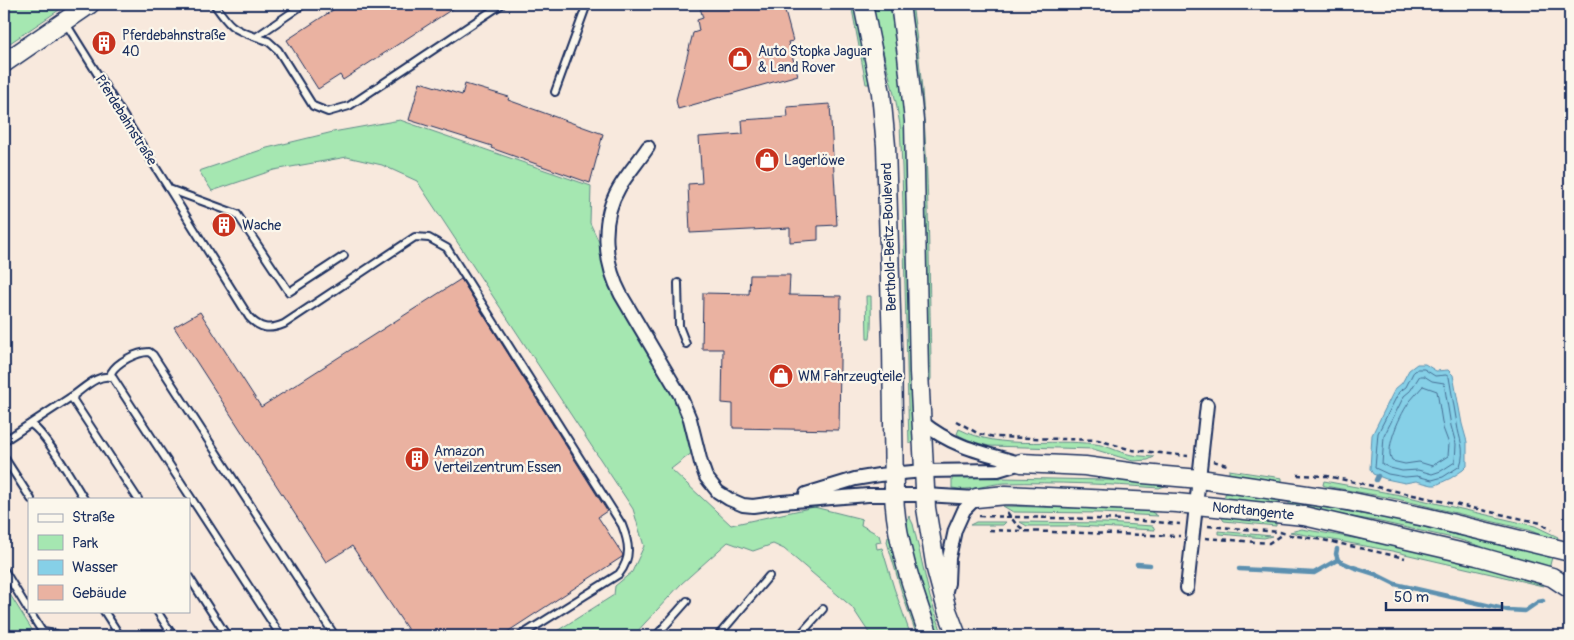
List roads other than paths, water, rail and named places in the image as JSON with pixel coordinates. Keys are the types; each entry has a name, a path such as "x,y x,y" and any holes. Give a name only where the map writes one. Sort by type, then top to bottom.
{"street":[{"path":"4,64 90,4"},
{"name":"Berthold-Beitz-Boulevard","path":"863,4 881,93 886,146 896,525 915,596 930,636"},
{"name":"Berthold-Beitz-Boulevard","path":"900,4 908,55 914,121 919,348 925,495 931,544 946,604 957,636"},
{"path":"648,147 618,188 608,218 607,251 615,284 680,395 690,419 704,471 711,485 723,496 743,505 759,506 849,496 925,495"},
{"path":"1187,588 1207,405"},
{"name":"Nordtangente","path":"922,422 946,438 970,450 1021,463 1084,466 1200,479 1348,501 1425,517 1570,552"},
{"name":"Nordtangente","path":"924,471 998,470 1021,463"},
{"path":"782,502 855,479 924,471"},
{"name":"Nordtangente","path":"925,495 976,498 1006,495 1197,505 1260,511 1328,521 1454,550 1552,577 1570,589"},
{"name":"Berthold-Beitz-Boulevard","path":"946,604 949,558 957,524 966,507 976,498"}],"lane":[{"path":"214,4 229,25 238,31 268,41 278,50 313,106 328,112 349,106 502,4"},
{"path":"256,37 304,4"},
{"path":"555,92 587,4"},
{"name":"Pferdebahnstraße","path":"65,22 187,219 249,317 256,324 266,329 274,328 296,318 415,238 429,238 447,248 622,525 629,548 625,566 619,574 520,636"},
{"path":"169,188 237,214 289,292 344,256"},
{"path":"678,283 679,326 686,344"},
{"path":"281,636 113,378 114,368 141,352 150,352 154,355 335,636"},
{"path":"5,441 101,376 113,378"},
{"path":"74,395 72,400 137,498"},
{"path":"30,424 35,426 45,439 83,498"},
{"path":"4,457 30,498"},
{"path":"4,570 28,609"},
{"path":"718,636 770,576"},
{"path":"190,579 227,636"},
{"path":"656,636 687,601"},
{"path":"799,636 823,609"},
{"path":"30,612 44,634 56,634 58,636"},
{"path":"105,612 120,636"},
{"path":"158,612 174,636"}],"water":[{"path":"1417,364 1425,364 1436,371 1448,370 1453,375 1467,442 1467,466 1451,478 1436,485 1416,481 1405,483 1386,479 1373,474 1370,469 1372,435 1395,389 1402,383 1409,370"}],"waterway":[{"path":"1376,480 1378,476"},
{"path":"1337,549 1338,560"},
{"path":"1239,569 1314,573 1337,560 1375,574 1395,584 1508,610 1525,611 1538,602 1543,601"},
{"path":"1137,564 1150,565"}],"place":[{"name":"Pferdebahnstraße 40","path":"104,43"},
{"name":"Auto Stopka Jaguar & Land Rover","path":"740,59"},
{"name":"Lagerlöwe","path":"767,160"},
{"name":"Wache","path":"224,225"},
{"name":"WM Fahrzeugteile","path":"781,376"},
{"name":"Amazon Verteilzentrum Essen","path":"417,459"}]}
